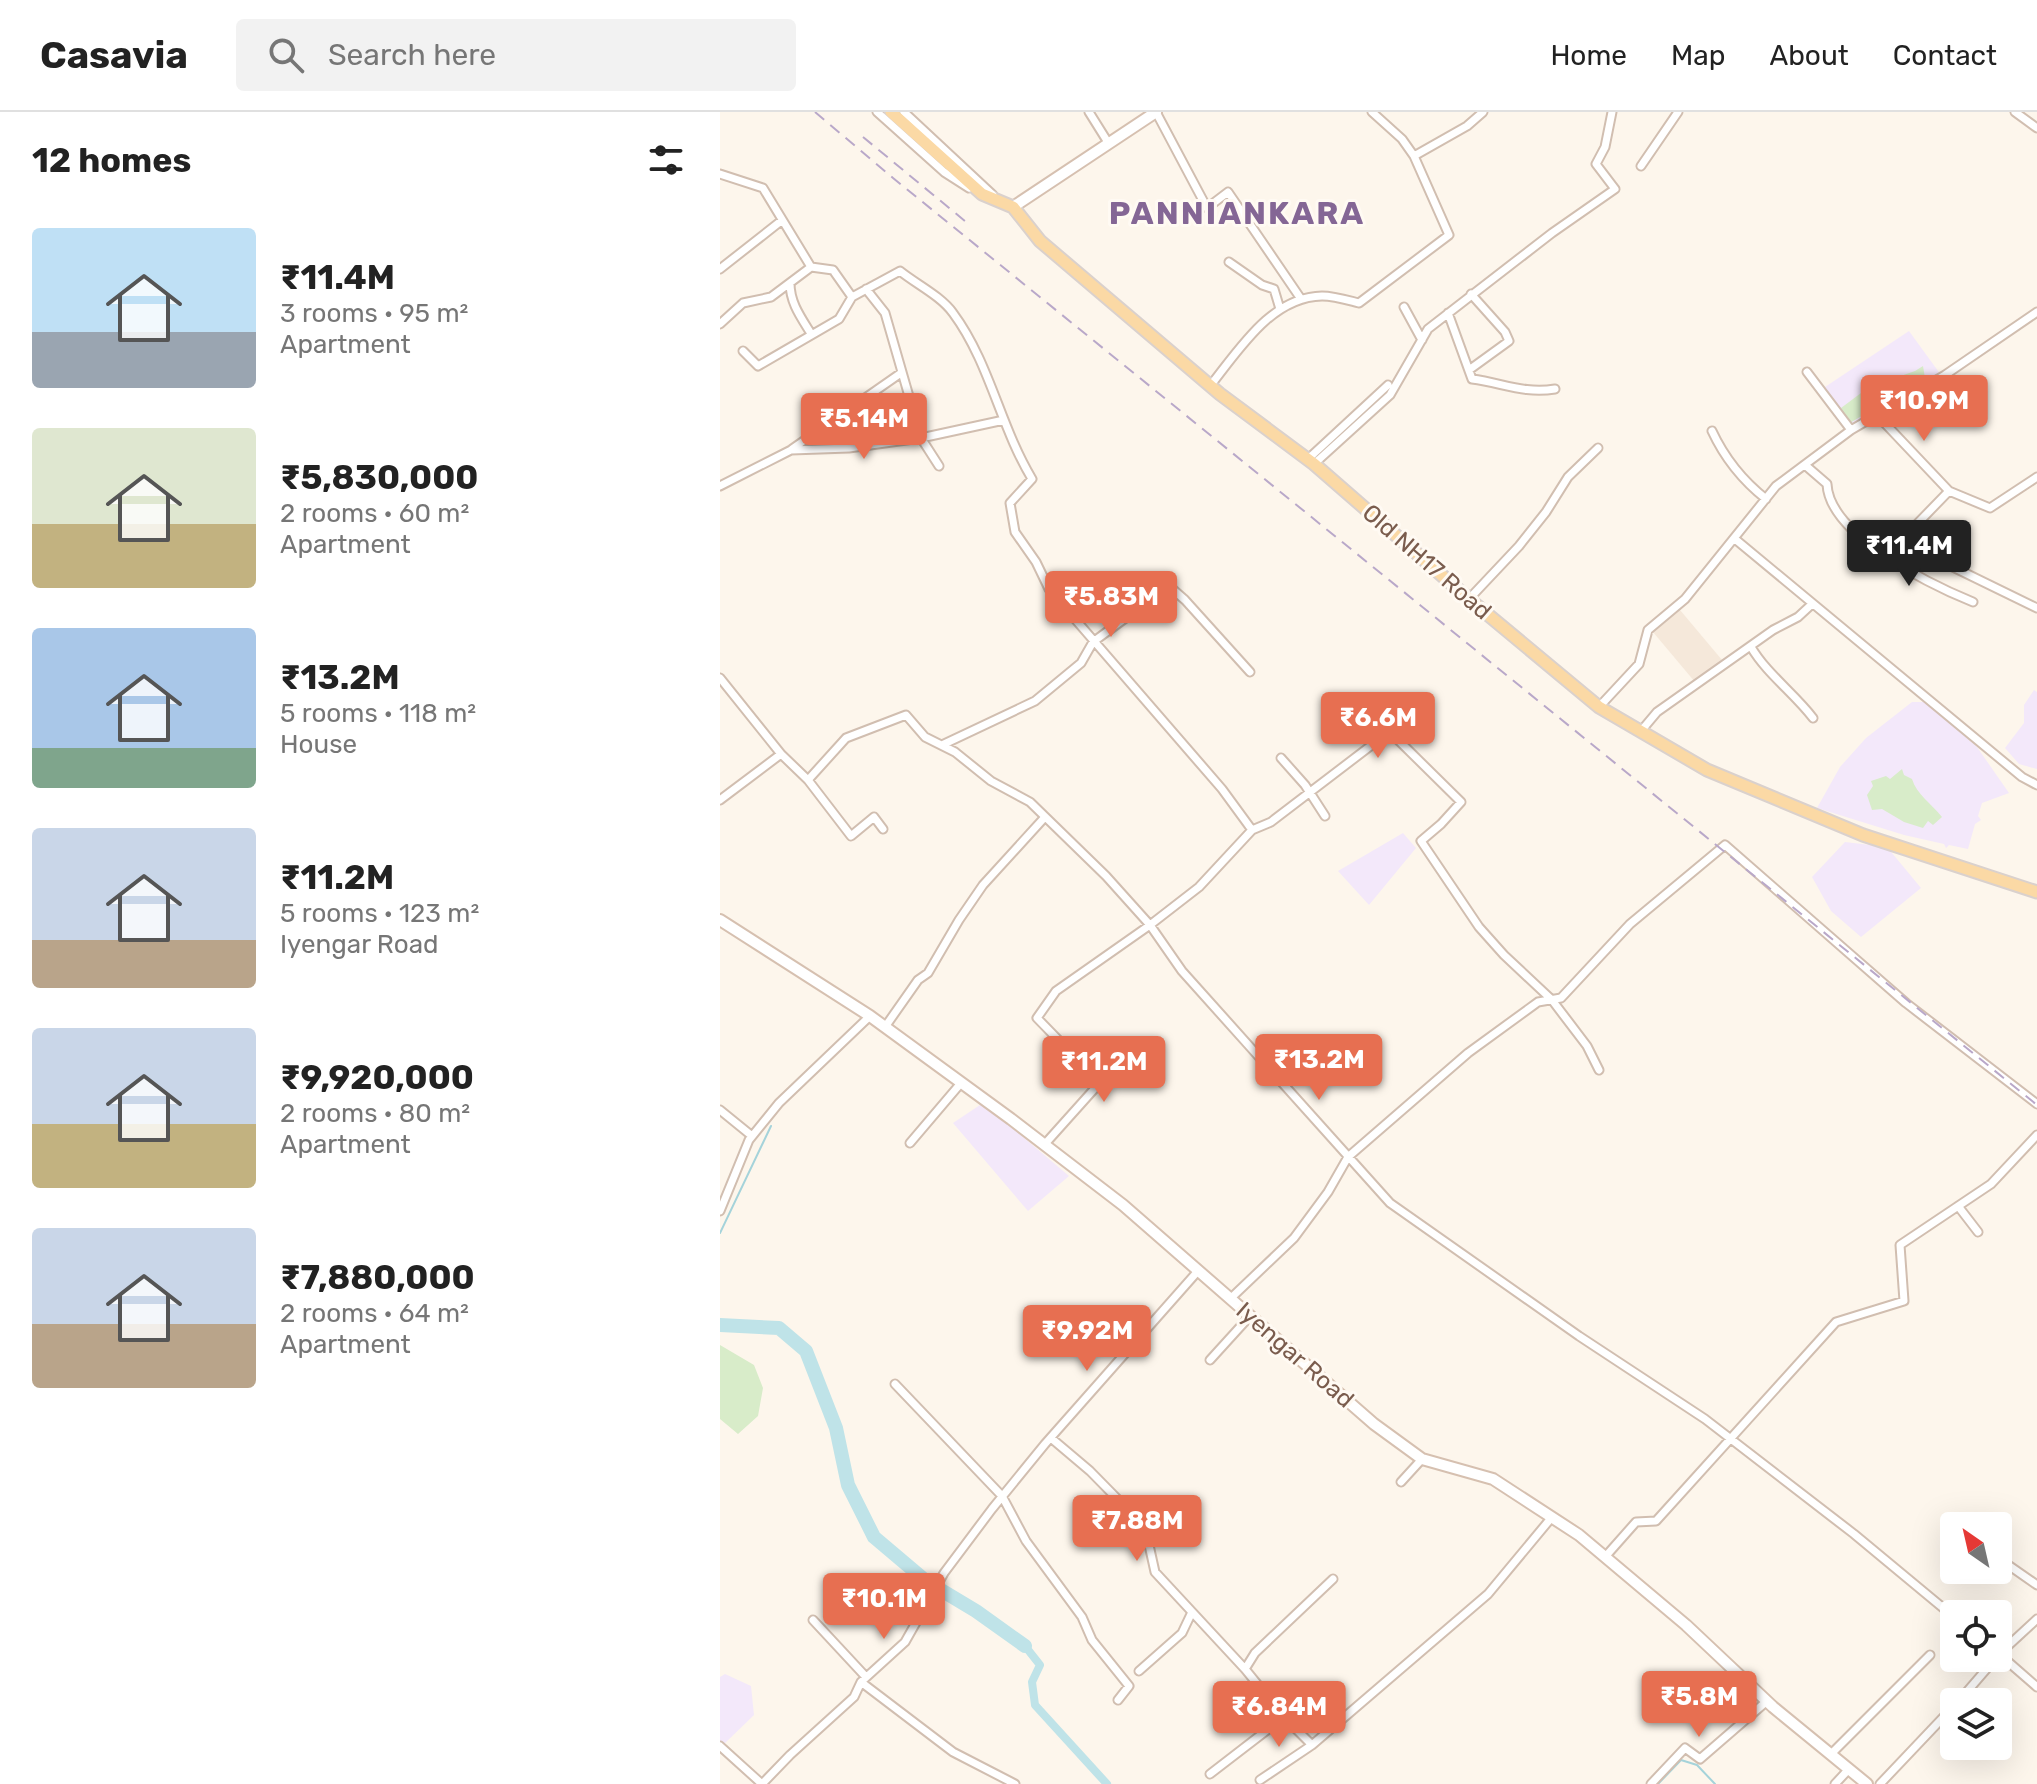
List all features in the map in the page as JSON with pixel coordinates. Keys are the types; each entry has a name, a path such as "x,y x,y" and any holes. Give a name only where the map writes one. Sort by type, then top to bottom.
{"main road":[{"name":"Old NH17 Road","path":"891,112 982,194 1013,207 1040,241 1210,386 1311,461 1599,707 1707,770 1863,835 2037,892"},
{"path":"1013,207 1156,112"},
{"name":"Iyengar Road","path":"720,920 870,1016 1123,1205 1374,1424 1422,1459 1493,1479 1579,1535 1686,1625 1767,1701 1867,1784"}],"street":[{"path":"877,112 944,172 982,194"},
{"path":"904,112 987,191 1013,207"},
{"path":"1089,112 1109,144"},
{"path":"1156,112 1207,208 1228,192 1301,299"},
{"path":"1210,386 1252,333 1280,309 1301,299 1325,296 1359,303 1449,235 1414,156 1402,139 1372,112"},
{"path":"1414,156 1467,126 1483,112"},
{"path":"1311,461 1390,395 1428,329 1615,189 1596,164 1605,147 1612,112"},
{"path":"1641,166 1678,112"},
{"path":"2015,112 2037,128"},
{"path":"720,174 763,188 811,267"},
{"path":"720,269 781,221"},
{"path":"1229,262 1262,285 1274,289 1280,309"},
{"path":"720,324 743,303 771,297 811,267 833,270 852,297"},
{"path":"743,351 758,366 839,319 852,297 900,271 951,310 982,361 1013,444 1032,479 1010,503 1015,532 1036,562 1049,589 1222,789 1252,830"},
{"path":"790,283 795,308 810,332"},
{"path":"866,289 885,313 921,438 939,466"},
{"path":"1469,370 1509,341 1505,332 1471,294"},
{"path":"1404,307 1422,340"},
{"path":"1599,707 1639,664 1648,630 1685,599 1776,486 1851,430 1945,375 2037,312"},
{"path":"1448,313 1472,379 1499,382 1532,393 1555,389"},
{"path":"1807,372 1851,430"},
{"path":"720,486 791,450 901,373"},
{"path":"1311,461 1388,385"},
{"path":"1877,415 1949,491 1990,508 2037,477"},
{"path":"791,450 849,448 921,438 1004,420"},
{"path":"1712,431 1724,456 1766,499"},
{"path":"1469,599 1519,546 1568,477 1598,448"},
{"path":"1805,465 1827,484 1828,499 1861,540 1944,590 1973,602"},
{"path":"1918,550 1916,525 1949,491"},
{"path":"1735,539 2022,777 2037,785"},
{"path":"1901,565 1918,550"},
{"path":"1918,550 2037,608"},
{"path":"942,745 1035,701 1081,663 1093,642 1169,586 1250,672"},
{"path":"1641,731 1657,712 1773,630 1798,617 1812,604"},
{"path":"1751,647 1763,667 1795,694 1813,718"},
{"path":"720,678 781,754 808,780 851,836 874,817 883,829"},
{"path":"1044,1145 1096,1087 1072,1054 1037,1018 1056,991 1199,887 1252,830 1271,822 1428,702"},
{"path":"808,780 846,738 906,715 925,737 955,752 991,781 1030,802 1106,876 1150,925 1182,971 1390,1203 1579,1336 1705,1419 1854,1534 1940,1605"},
{"path":"1389,731 1461,802 1421,841 1479,927 1552,1000 1587,1046 1599,1070"},
{"path":"720,800 781,754"},
{"path":"1281,758 1305,785 1325,816"},
{"path":"885,1027 918,980 928,973 983,885 1045,817"},
{"path":"1230,1299 1294,1238 1328,1192 1348,1157 1468,1053 1538,1002 1561,998 1630,924 1725,845 1906,1003 2037,1104"},
{"path":"720,1211 752,1136 779,1103 870,1016"},
{"path":"910,1143 961,1083"},
{"path":"720,1110 752,1136"},
{"path":"1605,1557 1636,1522 1656,1521 1836,1322 1904,1301 1900,1245 1991,1184 2037,1135"},
{"path":"1958,1206 1978,1232"},
{"path":"720,1746 762,1784 854,1697 864,1680 905,1642 944,1573 1002,1496 1198,1271"},
{"path":"1210,1360 1250,1316"},
{"path":"895,1384 1002,1496 1026,1541 1082,1617 1092,1640 1129,1686 1118,1700"},
{"path":"1051,1438 1090,1471 1145,1527 1155,1572 1312,1745"},
{"path":"1401,1482 1422,1459"},
{"path":"1260,1780 1312,1745 1488,1594 1552,1517"},
{"path":"2012,1568 2037,1585"},
{"path":"1245,1669 1255,1653 1333,1579"},
{"path":"1139,1671 1182,1633 1192,1612"},
{"path":"2012,1642 2037,1619"},
{"path":"813,1620 864,1680 953,1752 1015,1784"},
{"path":"1831,1754 1930,1655"},
{"path":"2012,1666 2037,1687"},
{"path":"1970,1688 1983,1672"},
{"path":"1651,1784 1685,1748 1700,1759 1767,1701"},
{"path":"1210,1774 1284,1717"},
{"path":"1880,1784 1940,1721"},
{"path":"1835,1784 1849,1769"}],"shaded area":[{"path":"1909,331 1941,375 1851,427 1825,387"},
{"path":"1680,610 1722,660 1695,682 1653,632"},
{"path":"2034,690 2037,692 2037,769 2019,764 2005,748 2024,723 2024,705"},
{"path":"1912,702 1926,702 1977,747 2009,793 1982,803 1978,816 1981,820 1975,824 1968,849 1949,845 1946,848 1944,844 1817,808 1840,767 1866,738"},
{"path":"1403,833 1416,848 1369,905 1338,871"},
{"path":"1845,842 1887,847 1921,888 1861,937 1831,911 1812,877"},
{"path":"983,1103 1069,1176 1028,1211 953,1123"},
{"path":"725,1674 751,1686 754,1715 720,1748 720,1677"}],"green space":[{"path":"1923,366 1925,378 1850,423 1841,408 1869,387"},
{"path":"1902,769 1942,817 1933,825 1928,821 1923,828 1904,822 1882,809 1872,810 1867,795 1873,786 1871,781 1886,776 1890,779"},
{"path":"720,1345 754,1365 763,1388 758,1416 738,1434 720,1419"}],"waterway":[{"path":"720,1233 771,1126"},
{"path":"720,1325 779,1328 806,1351 836,1428 848,1485 874,1537 926,1581 1025,1646"},
{"path":"1025,1646 1040,1665 1032,1682 1035,1705 1107,1784"},
{"path":"1658,1784 1681,1760 1697,1765 1715,1784"}],"railway":[{"path":"815,112 2037,1105"},
{"path":"863,137 971,226"}],"district":[{"name":"PANNIANKARA","path":"1237,213"}]}
